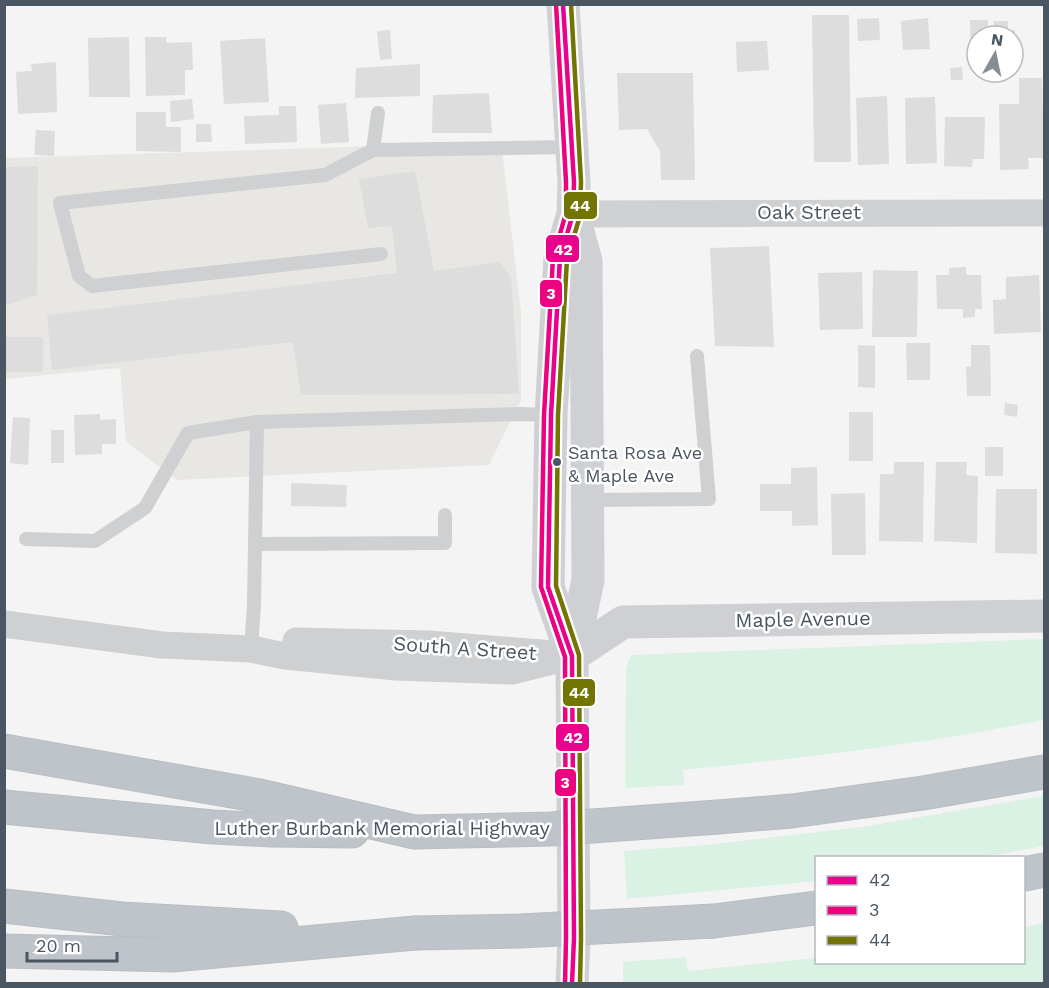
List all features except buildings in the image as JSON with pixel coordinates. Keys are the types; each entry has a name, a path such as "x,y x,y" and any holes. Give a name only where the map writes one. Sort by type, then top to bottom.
{"highway":[{"path":"4,751 260,796 414,832"},
{"name":"Luther Burbank Memorial Highway","path":"4,807 225,828 414,832 550,829 803,810 1044,772"},
{"path":"1025,874 1044,870"},
{"path":"4,906 78,915 194,924 415,933 520,931 714,921 815,908"},
{"path":"4,951 173,955 415,933"}],"main road":[{"path":"563,4 572,147 573,214 586,261 588,580 572,656 574,938 572,984"},
{"path":"572,656 548,587 551,415 560,258 573,214"},
{"name":"Maple Avenue","path":"572,656 623,622 1044,616"}],"street":[{"name":"Oak Street","path":"573,214 1044,213"},
{"name":"South A Street","path":"4,624 162,645 251,649 285,656 396,667 513,671 572,656"}],"lane":[{"path":"373,150 378,113"},
{"path":"381,254 92,286 79,276 60,203 325,176 373,150 572,147"},
{"path":"587,500 709,499 697,356"},
{"path":"26,539 95,541 145,508 188,433 257,422 551,415"},
{"path":"251,649 257,422"},
{"path":"255,544 445,543 445,515"}],"shaded area":[{"path":"501,142 521,312 521,400 489,465 177,480 126,442 120,368 5,379 4,158"}],"green space":[{"path":"1044,639 1044,720 864,750 683,770 684,785 625,788 626,669 631,655"},
{"path":"1044,796 1044,846 989,856 815,856 815,881 627,899 624,851 706,845 861,827"},
{"path":"1044,923 1044,983 623,983 623,962 686,957 688,971 815,958 815,964 1025,964 1025,927"}],"transit line":[{"name":"3","path":"556,4 566,213 553,258 544,415 541,587 565,657 565,984"},
{"name":"42","path":"563,4 574,182 573,214 560,258 551,415 548,587 572,656 574,938 572,984"},
{"name":"44","path":"571,4 581,182 580,216 567,259 558,415 556,586 579,655 580,984"}],"place":[{"name":"Santa Rosa Ave & Maple Ave","path":"557,462"}]}
